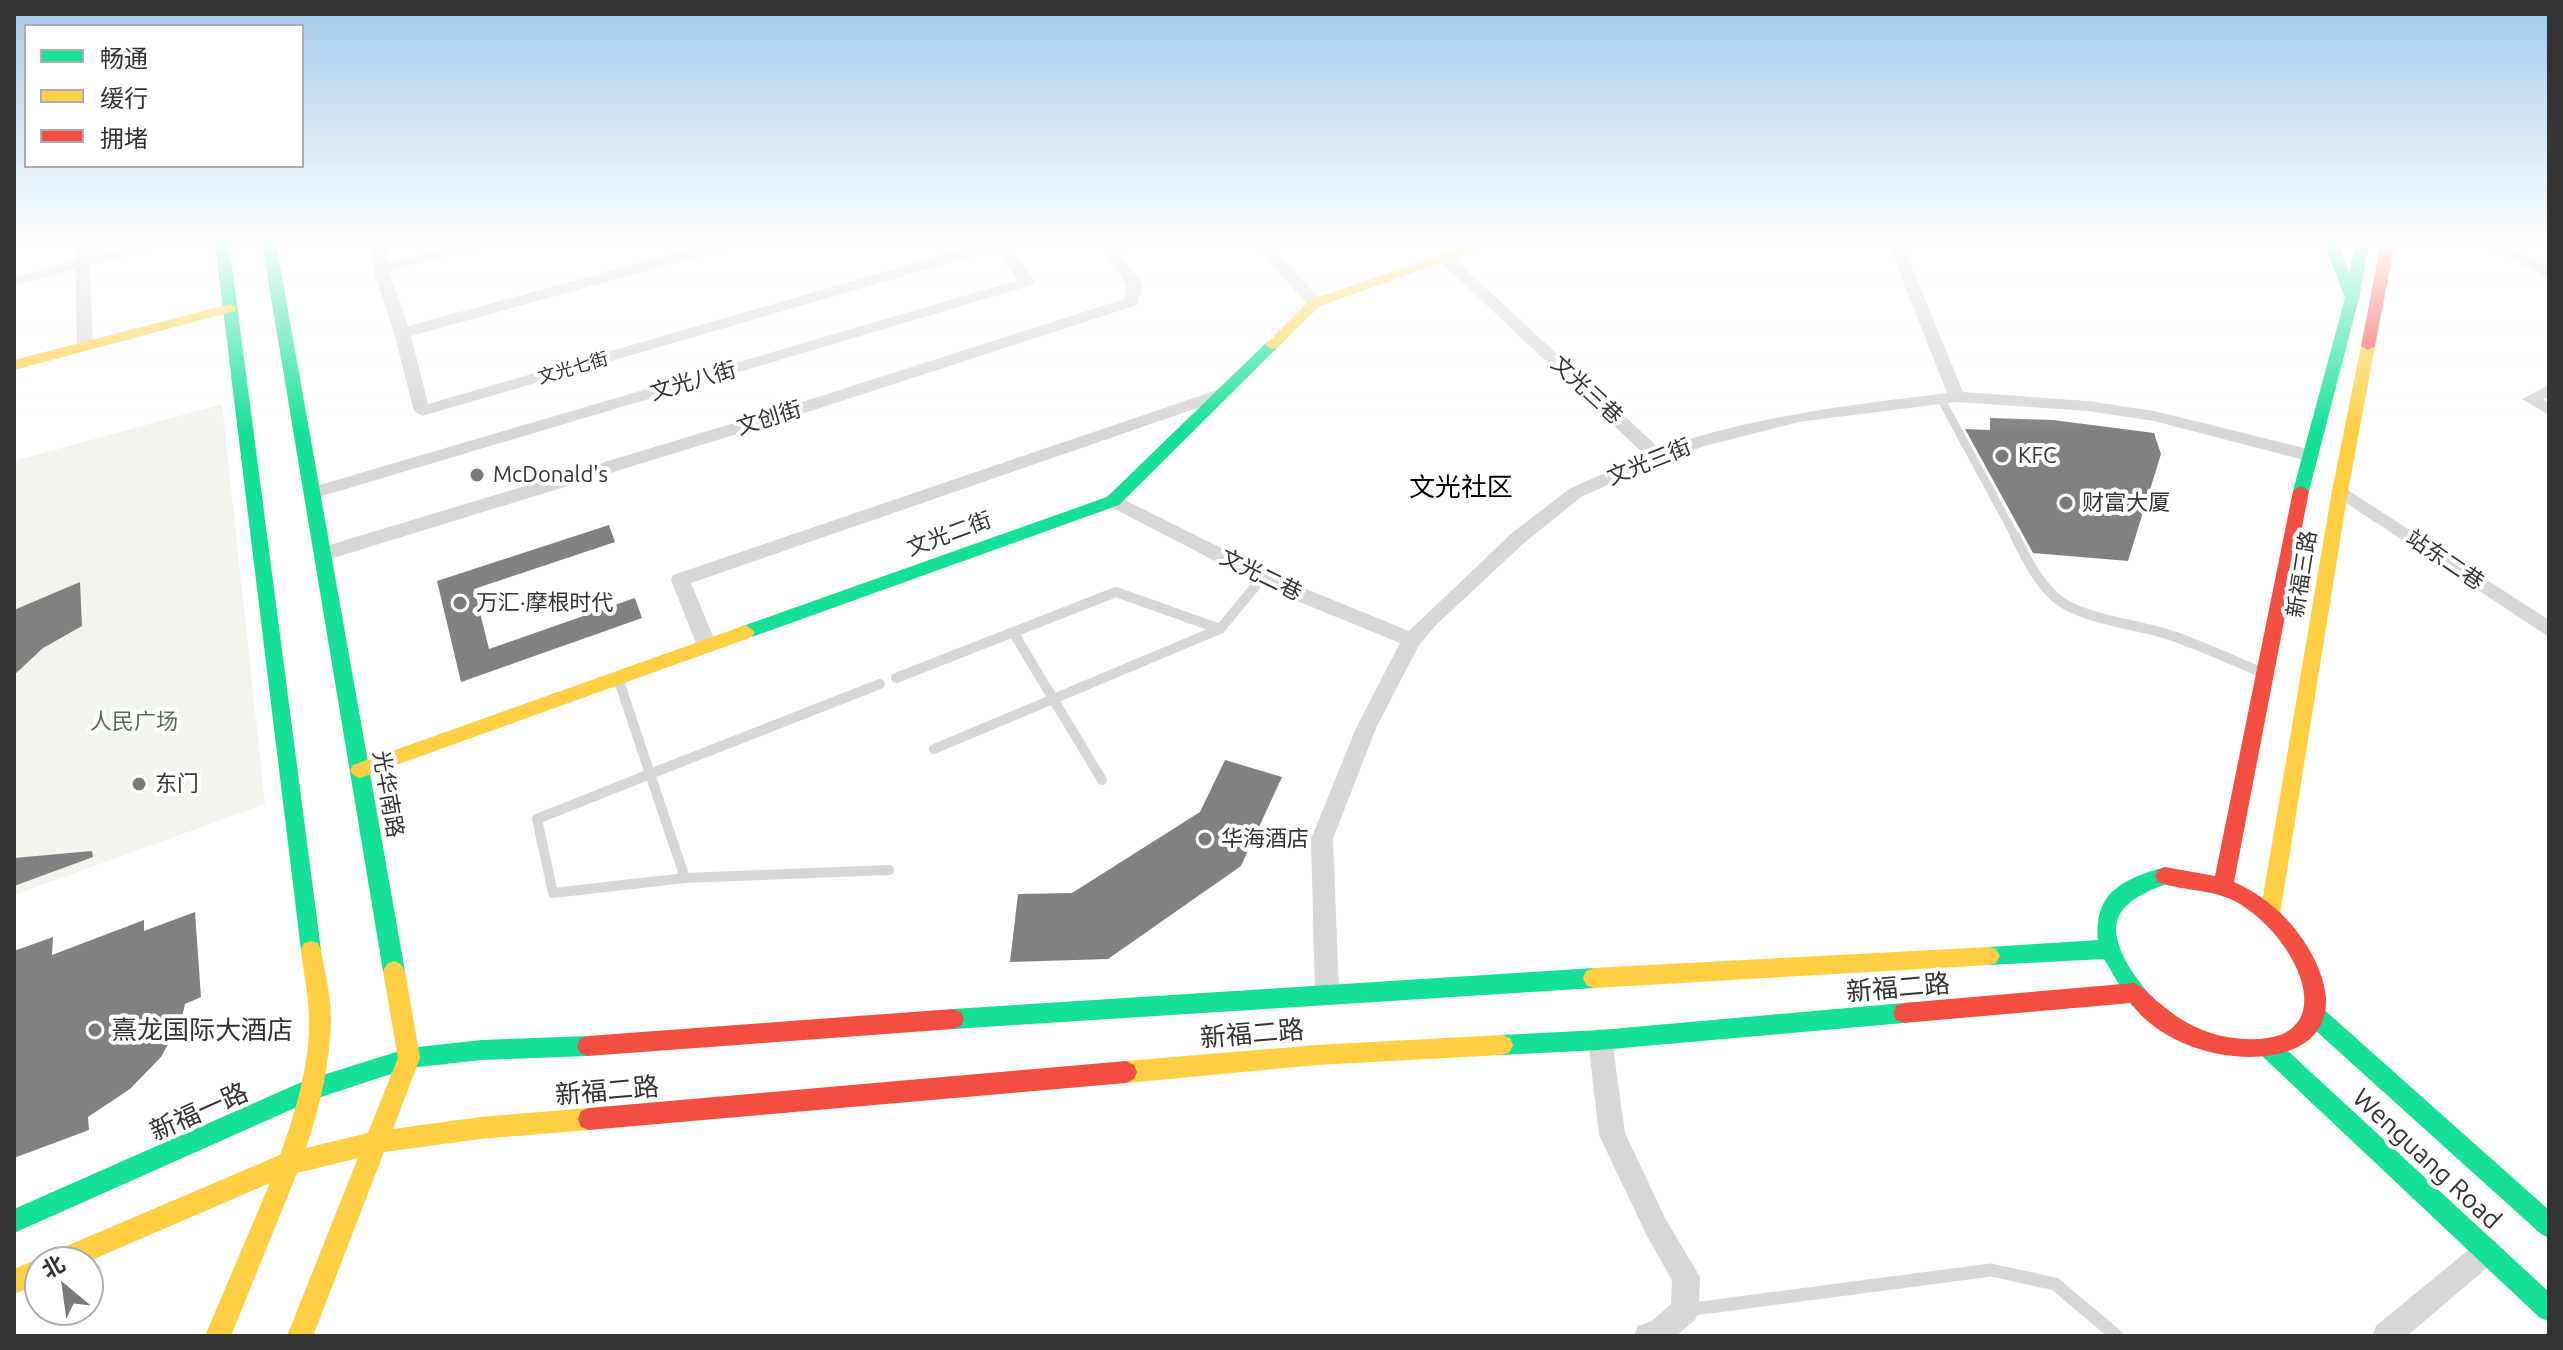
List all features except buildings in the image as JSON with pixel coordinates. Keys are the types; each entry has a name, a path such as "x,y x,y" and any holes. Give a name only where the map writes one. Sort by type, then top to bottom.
{"main road":[{"name":"光华南路","path":"280,306 409,1058"},
{"name":"文光二街","path":"360,770 1113,501 1312,306"},
{"path":"2223,887 2308,455 2350,306"},
{"name":"新福三路","path":"2270,914 2340,491 2376,306"},
{"path":"14,365 230,308 320,1018 312,1089 287,1164 218,1336"},
{"path":"2165,876 2198,879 2223,887 2270,914 2289,933 2306,958 2316,984 2313,1014 2307,1026 2292,1040 2269,1048 2245,1050 2230,1047 2185,1032 2157,1015 2134,993 2118,971 2108,949 2106,921 2116,898 2136,882 2165,876"},
{"name":"新福二路","path":"409,1058 482,1050 568,1047 1327,993 2108,949"},
{"name":"新福二路","path":"376,1142 480,1128 1317,1055 1600,1040 2134,993"},
{"name":"Wenguang Road","path":"2313,1014 2549,1226"},
{"name":"Wenguang Road","path":"2269,1048 2549,1309"},
{"path":"300,1336 409,1058"},
{"name":"新福一路","path":"14,1221 312,1089 409,1058"},
{"path":"96,1246 287,1164 376,1142"}],"street":[{"path":"84,306 85,346"},
{"path":"393,306 402,333 500,306"},
{"name":"文光七街","path":"402,333 422,411 783,306"},
{"name":"文光八街","path":"312,493 946,306"},
{"name":"文创街","path":"323,554 780,415 1119,306"},
{"name":"文光三巷","path":"1496,306 1657,456"},
{"path":"1917,306 1949,398"},
{"path":"2549,390 2530,399 2549,410"},
{"path":"707,646 680,580 1220,394"},
{"name":"文光三街","path":"1327,993 1322,839 1366,728 1412,640 1428,621 1518,538 1575,493 1657,456 1700,441 1798,417 1949,398 2088,406 2141,414 2243,436 2308,455"},
{"name":"站东二巷","path":"2340,491 2549,630"},
{"name":"文光二巷","path":"1113,501 1263,577 1412,640"},
{"path":"1600,1040 1612,1135 1656,1227 1686,1277 1685,1310 1660,1332 1648,1336"},
{"path":"2386,1336 2487,1251"}],"lane":[{"path":"1949,398 2032,569 2057,599 2091,616 2133,623 2174,636 2265,674"},
{"path":"934,749 1220,629 1263,577"},
{"path":"896,678 1116,592 1220,629"},
{"path":"1013,632 1102,780"},
{"path":"618,678 685,878"},
{"path":"880,684 537,819 553,893 685,878 889,870"},
{"path":"1685,1310 1991,1270 2055,1284 2117,1336"}],"green space":[{"name":"人民广场","path":"222,404 265,804 14,895 14,461"}],"traffic: fast":[{"path":"230,306 311,950"},
{"path":"280,306 394,971"},
{"path":"2301,491 2350,306"},
{"path":"746,632 1113,501 1272,345"},
{"path":"2140,999 2115,961 2107,924 2111,908 2122,895 2139,884 2165,876"},
{"path":"1989,956 2108,949"},
{"path":"953,1019 1594,978"},
{"path":"1502,1045 1600,1040 1904,1013"},
{"path":"2313,1014 2549,1226"},
{"path":"14,1221 312,1089 409,1058 482,1050 588,1046"},
{"path":"2269,1048 2549,1309"}],"traffic: slow":[{"path":"1272,345 1312,306"},
{"path":"14,365 230,308"},
{"path":"2270,914 2340,491 2368,346"},
{"path":"360,770 746,632"},
{"path":"218,1336 283,1179 310,1094 318,1054 320,1017 311,950"},
{"path":"1594,978 1989,956"},
{"path":"300,1336 409,1058 394,971"},
{"path":"1126,1072 1317,1055 1502,1045"},
{"path":"96,1246 287,1164 376,1142 480,1128 589,1119"},
{"path":"14,1282 24,1277"}],"traffic: jam":[{"path":"2368,346 2376,306"},
{"path":"2223,887 2301,491"},
{"path":"2140,999 2154,1013 2188,1034 2226,1047 2246,1049 2285,1042 2305,1031 2313,1020 2317,1004 2315,986 2299,951 2260,907 2238,893 2218,886 2165,876"},
{"path":"1904,1013 2134,993"},
{"path":"588,1046 953,1019"},
{"path":"589,1119 1126,1072"}],"place":[{"name":"KFC","path":"2002,456"},
{"name":"McDonald's","path":"477,475"},
{"name":"财富大厦","path":"2066,503"},
{"name":"万汇·摩根时代","path":"460,603"},
{"name":"东门","path":"139,784"},
{"name":"华海酒店","path":"1205,839"},
{"name":"熹龙国际大酒店","path":"95,1030"}],"district":[{"name":"文光社区","path":"1461,487"}]}
